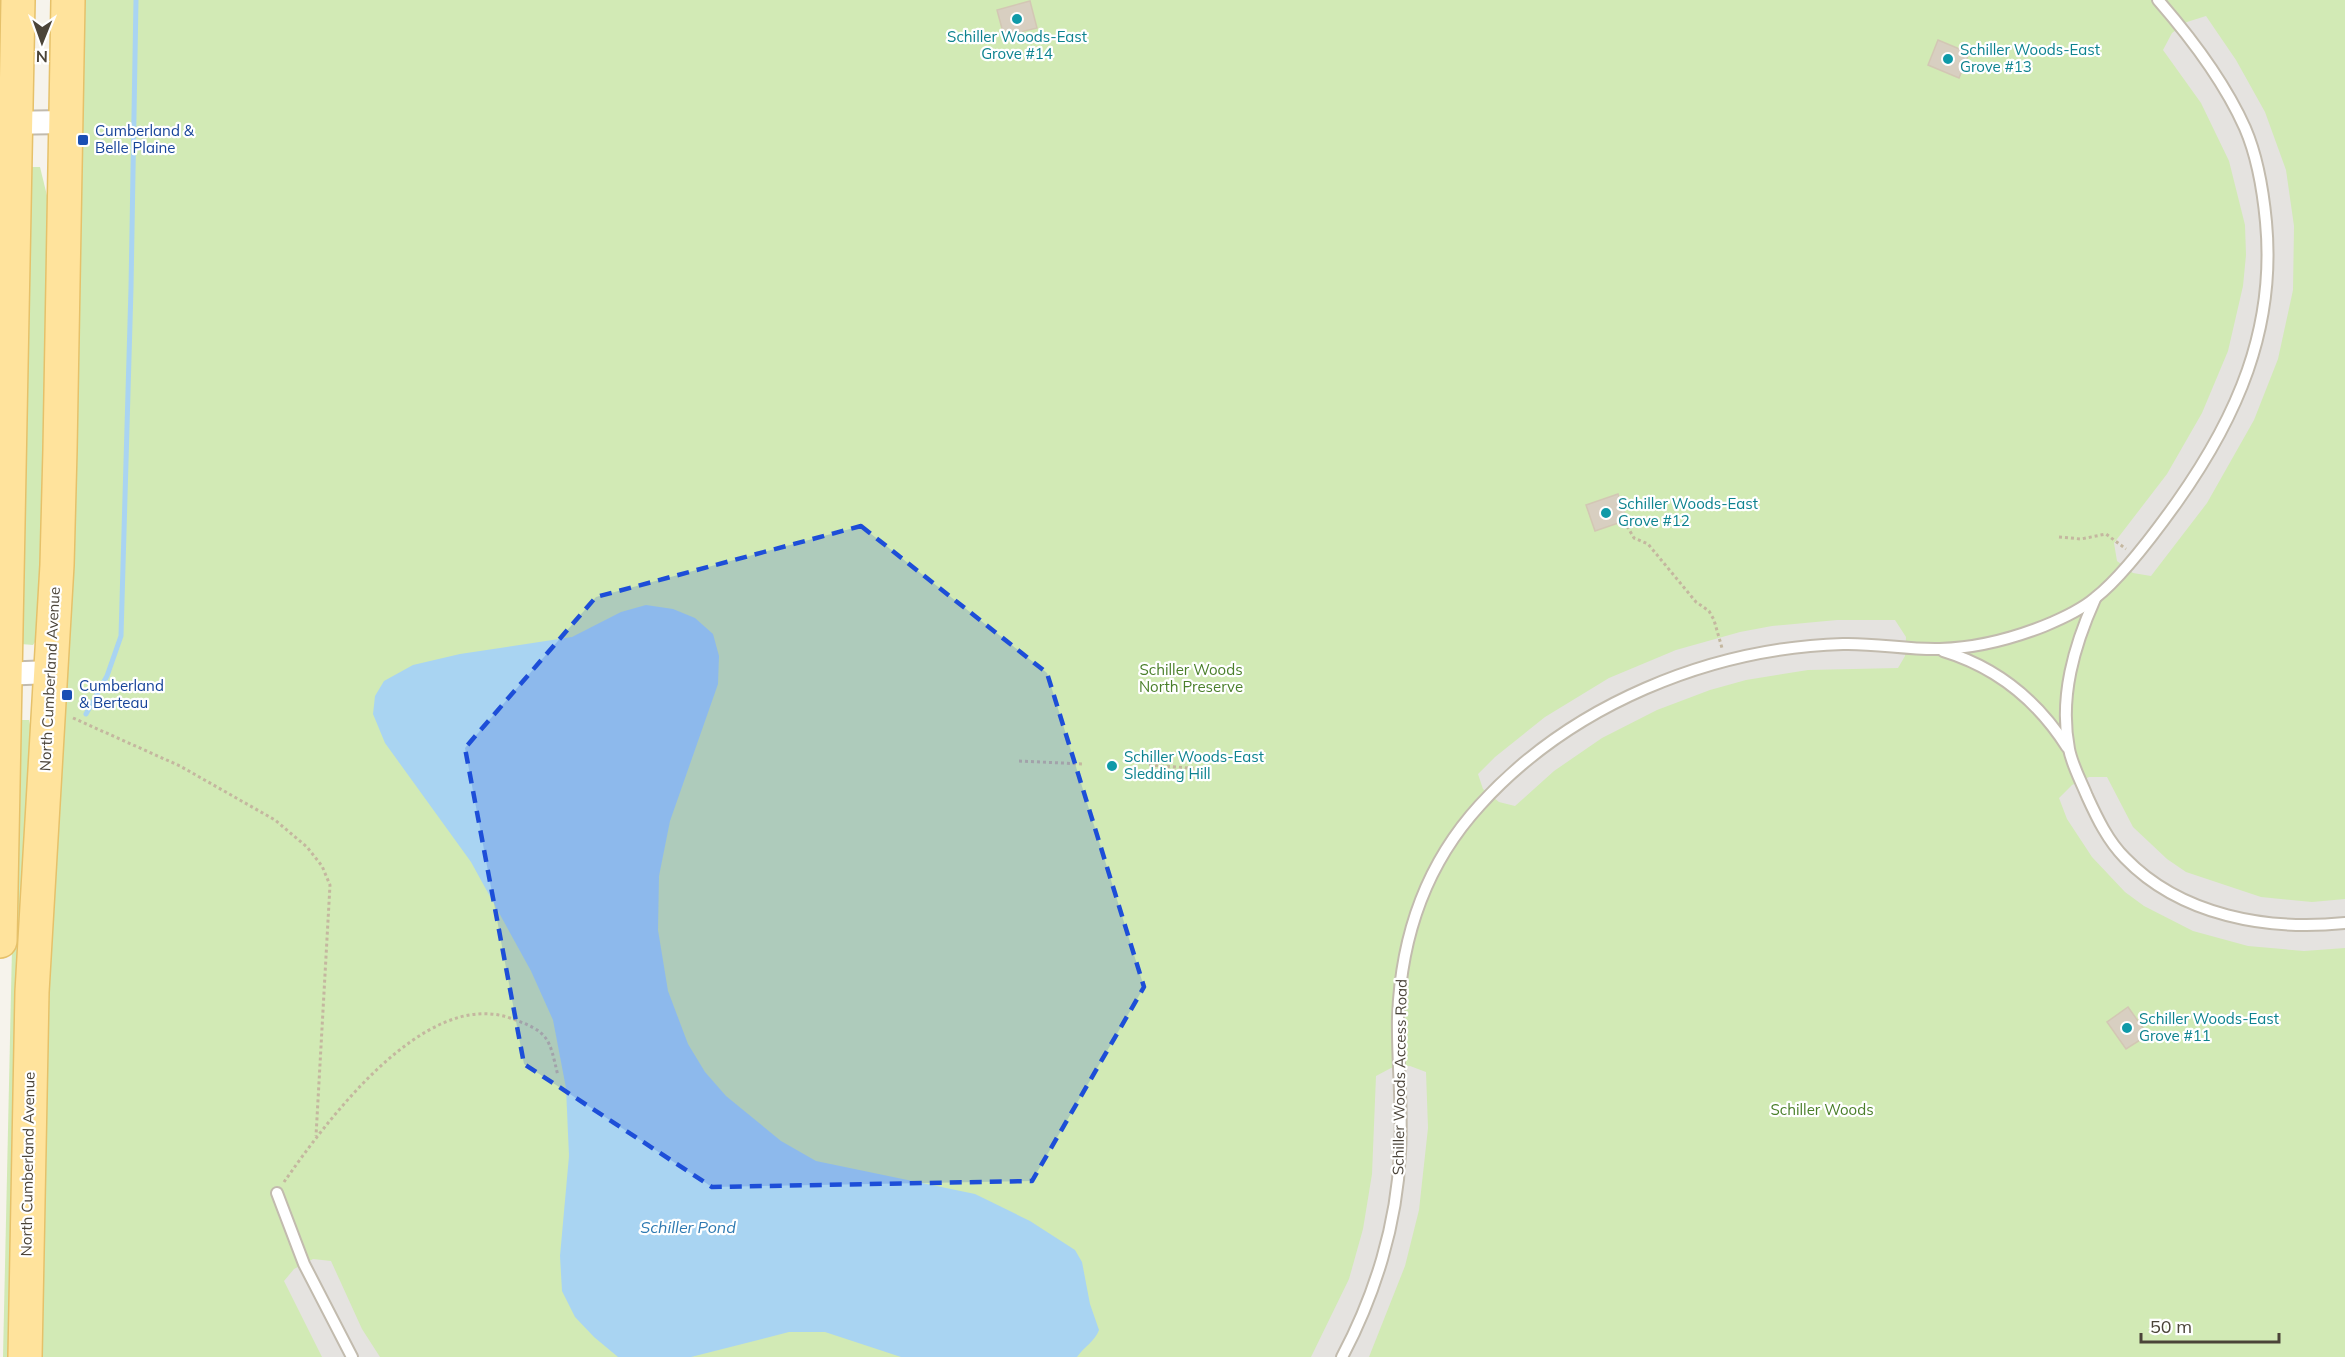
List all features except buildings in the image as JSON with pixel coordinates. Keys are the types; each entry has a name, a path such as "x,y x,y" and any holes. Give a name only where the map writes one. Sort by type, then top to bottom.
{"main road":[{"path":"0,941 8,123 18,0"},
{"name":"North Cumberland Avenue","path":"25,1357 32,992 51,672 60,462 68,0"}],"street":[{"path":"8,123 67,122"},
{"path":"3,674 51,672"}],"lane":[{"name":"Schiller Woods Access Road","path":"1342,1357 1366,1308 1391,1222 1400,1156 1400,984 1412,919 1433,870 1453,838 1479,805 1509,776 1553,741 1583,722 1635,694 1691,671 1725,661 1809,645 1850,644 1937,649 1968,646 2020,634 2071,613 2095,598 2134,556 2173,508 2212,449 2255,352 2268,291 2264,195 2247,134 2232,101 2214,73 2158,0"},
{"name":"Schiller Woods Access Road","path":"2069,751 2066,726 2068,681 2083,626 2095,598"},
{"name":"Schiller Woods Access Road","path":"1937,649 1986,667 2006,680 2042,712 2069,751 2095,813 2109,839 2125,858 2164,888 2185,901 2240,919 2298,926 2345,923"},
{"path":"277,1193 304,1264 352,1357"}],"path":[{"path":"1624,521 1634,538 1648,544 1696,602 1709,611 1714,620 1725,661"},
{"path":"2059,537 2081,538 2106,534 2134,556"},
{"path":"49,709 149,750 275,820 307,847 322,866 330,885 316,1136"},
{"path":"1018,761 1083,764"},
{"path":"1149,765 1201,769"},
{"path":"277,1193 316,1136 382,1066 409,1043 453,1017 469,1014 504,1016 537,1030 549,1039 558,1076"}],"highlighted area":[{"path":"861,526 1047,673 1144,987 1032,1181 712,1187 524,1064 465,748 596,597"}],"green space":[{"name":"Schiller Woods North Preserve","path":"83,0 2345,0 2345,1357 37,1357 42,1051"},
{"path":"31,167 40,167 51,212 42,632 33,645 21,644"},
{"path":"17,720 29,720 35,748 12,1357 3,1357"}],"shaded area":[{"path":"2206,16 2236,60 2265,112 2286,170 2294,226 2293,290 2278,359 2254,420 2207,503 2151,576 2133,573 2117,561 2114,543 2167,474 2202,413 2228,351 2243,286 2246,255 2245,225 2229,161 2201,103 2163,50 2172,33 2187,22"},
{"path":"1837,620 1895,620 1906,637 1905,656 1898,668 1808,670 1746,680 1710,690 1657,710 1602,738 1554,771 1515,806 1499,802 1483,789 1478,774 1495,757 1545,717 1609,678 1676,650 1740,632 1772,626"},
{"path":"2089,777 2107,777 2133,827 2167,859 2186,872 2261,897 2312,902 2345,899 2345,948 2304,951 2248,946 2193,931 2144,906 2125,892 2092,857 2067,819 2059,798 2072,785"},
{"path":"1410,1066 1426,1072 1428,1128 1419,1210 1405,1266 1369,1357 1311,1357 1349,1279 1363,1229 1372,1174 1376,1076 1391,1068"},
{"path":"313,1259 331,1261 362,1329 380,1357 322,1357 284,1281 294,1269"}],"water":[{"name":"Schiller Pond","path":"646,605 673,609 695,618 713,634 719,656 718,684 670,821 659,876 658,930 668,991 688,1044 705,1072 726,1096 781,1141 816,1161 975,1194 1030,1221 1075,1250 1082,1262 1090,1304 1099,1330 1077,1357 901,1357 825,1332 789,1332 691,1357 618,1357 575,1317 562,1291 560,1256 569,1156 566,1088 553,1020 531,971 471,862 385,743 373,714 375,696 384,681 413,665 460,654 572,637 621,612"}],"waterway":[{"path":"86,714 107,676 121,636 136,0"}],"place":[{"name":"Schiller Woods-East Grove #14","path":"1017,19"},
{"name":"Schiller Woods-East Grove #13","path":"1948,59"},
{"name":"Cumberland & Belle Plaine","path":"83,140"},
{"name":"Schiller Woods-East Grove #12","path":"1606,513"},
{"name":"Cumberland & Berteau","path":"67,695"},
{"name":"Schiller Woods-East Sledding Hill","path":"1112,766"},
{"name":"Schiller Woods-East Grove #11","path":"2127,1028"}],"park label":[{"name":"Schiller Woods","path":"1822,1110"}]}
